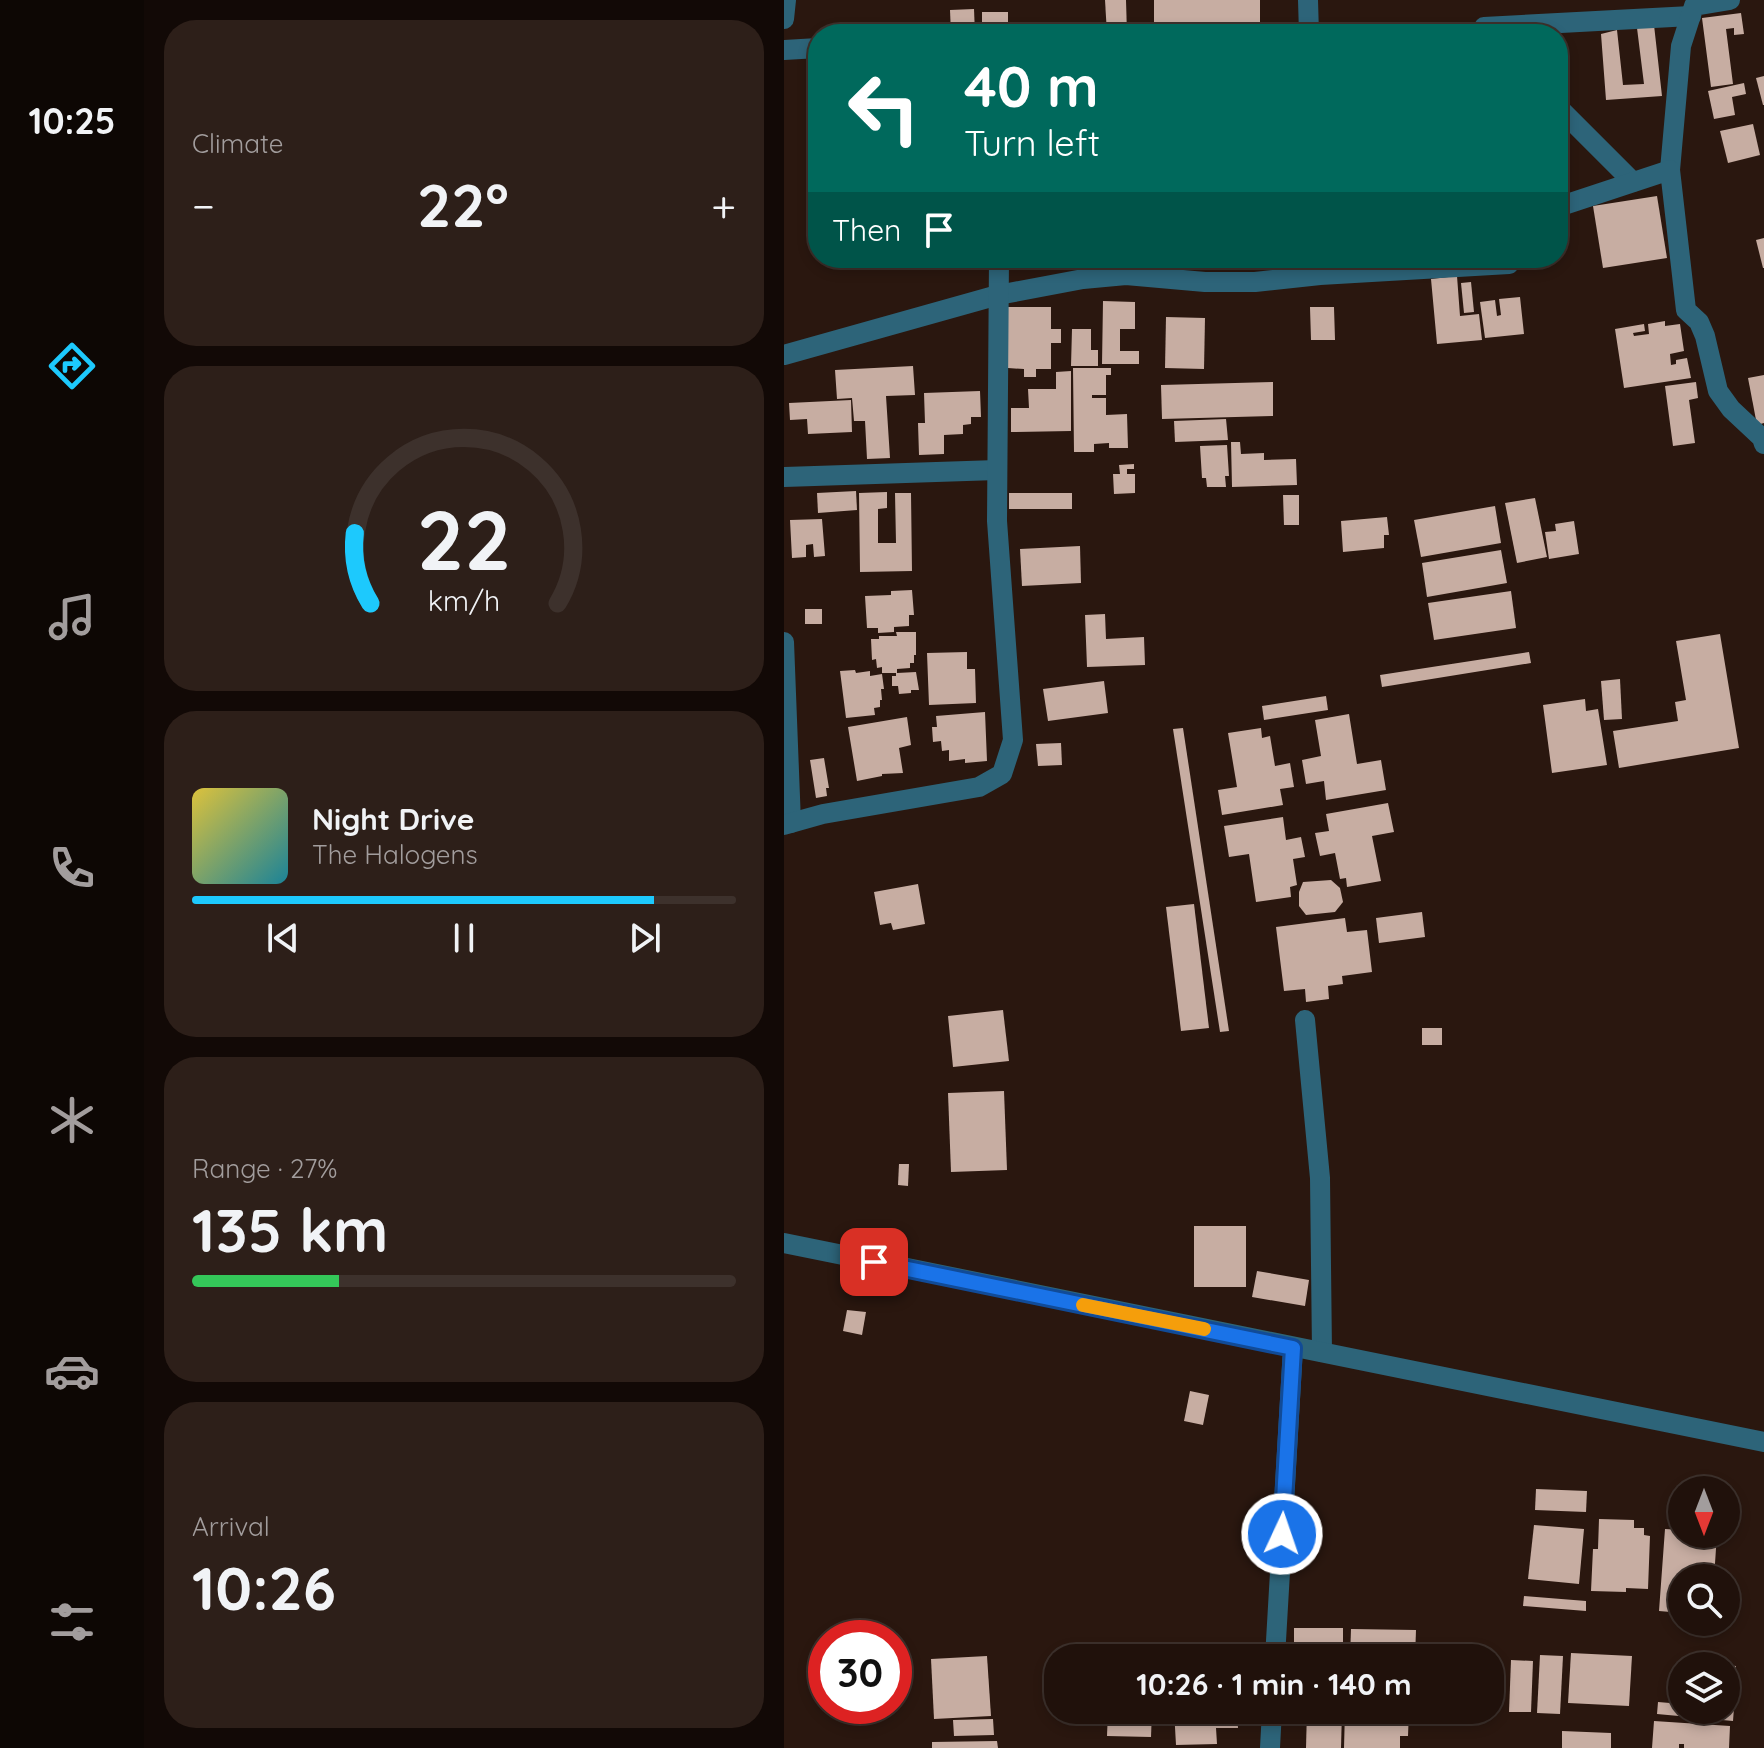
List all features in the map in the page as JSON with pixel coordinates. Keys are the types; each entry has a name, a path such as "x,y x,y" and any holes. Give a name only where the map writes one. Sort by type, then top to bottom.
{"street":[{"path":"784,19 786,0"},
{"path":"1308,0 1309,24"},
{"path":"1730,0 1694,6 1681,46 1670,170 1686,310 1699,322 1705,336 1718,391 1731,409 1762,438 1764,444"},
{"path":"1540,24 1691,16"},
{"path":"784,50 808,49"},
{"path":"1568,117 1633,182"},
{"path":"1568,204 1670,170"},
{"path":"784,642 788,824 823,814 979,787 1002,774 1013,740 997,521 999,268"},
{"path":"784,355 998,295 1056,283 1126,275 1205,282 1255,282 1301,268"},
{"path":"784,477 997,470"},
{"path":"1305,1020 1320,1178 1322,1352"},
{"path":"784,1243 1764,1442"},
{"path":"1276,1644 1293,1348"},
{"path":"1270,1748 1271,1724"}],"building":[{"path":"1105,0 1126,0 1127,24 1106,24"},
{"path":"1154,0 1260,0 1260,24 1154,24"},
{"path":"974,9 975,24 951,24 950,10"},
{"path":"982,12 1008,12 1008,24 982,24"},
{"path":"1741,13 1744,34 1734,35 1734,28 1726,29 1733,84 1711,87 1702,18"},
{"path":"1654,25 1662,96 1606,100 1601,34 1617,30 1623,85 1644,84 1637,28"},
{"path":"1764,76 1764,105 1763,105 1756,78"},
{"path":"1744,83 1746,94 1732,97 1735,115 1714,119 1708,91"},
{"path":"1753,124 1760,155 1728,163 1720,131"},
{"path":"1657,196 1667,258 1603,268 1593,206"},
{"path":"1764,238 1764,268 1763,268 1756,240"},
{"path":"1457,276 1460,316 1479,314 1482,340 1437,344 1431,279"},
{"path":"1471,282 1474,312 1464,313 1461,283"},
{"path":"1520,297 1524,334 1485,338 1480,302 1495,300 1497,316 1501,315 1499,299"},
{"path":"1103,301 1135,302 1135,329 1120,329 1120,351 1139,351 1139,364 1102,364"},
{"path":"1008,307 1051,307 1051,329 1061,329 1061,343 1051,343 1051,369 1036,369 1036,377 1024,377 1024,369 1008,368"},
{"path":"1310,307 1334,307 1335,340 1311,340"},
{"path":"1166,317 1205,318 1204,369 1165,368"},
{"path":"1665,321 1665,326 1680,324 1684,351 1670,354 1671,365 1676,364 1676,360 1687,358 1691,378 1624,388 1615,329 1644,324 1645,331 1633,333 1634,336 1649,334 1648,324"},
{"path":"1072,329 1091,329 1091,350 1098,350 1098,366 1071,366"},
{"path":"913,366 915,395 886,396 890,458 867,459 865,421 854,421 852,398 837,399 835,370"},
{"path":"1073,368 1111,368 1111,375 1106,375 1106,395 1092,395 1092,398 1106,398 1106,415 1127,414 1128,448 1109,448 1109,443 1094,444 1094,452 1074,452"},
{"path":"1071,371 1071,431 1011,432 1011,408 1029,408 1028,389 1056,389 1056,372"},
{"path":"1764,375 1764,423 1757,425 1748,378"},
{"path":"1273,382 1273,416 1162,419 1161,385"},
{"path":"1696,382 1698,398 1689,400 1695,443 1673,446 1665,386"},
{"path":"980,391 981,417 971,417 971,424 963,425 963,434 944,435 944,454 919,455 918,423 925,423 924,393"},
{"path":"851,400 852,432 808,434 807,419 790,420 789,403"},
{"path":"1226,419 1228,440 1175,442 1174,421"},
{"path":"1231,442 1240,442 1241,454 1264,453 1264,460 1296,459 1297,485 1232,487"},
{"path":"1227,445 1229,476 1225,476 1226,487 1207,487 1206,478 1202,478 1200,446"},
{"path":"1134,464 1134,469 1127,469 1127,474 1135,474 1135,493 1114,494 1113,474 1120,474 1119,465"},
{"path":"856,491 857,510 818,513 817,493"},
{"path":"887,492 887,508 878,509 878,543 896,543 895,493 911,493 912,571 860,572 859,493"},
{"path":"1009,493 1072,493 1072,509 1009,509"},
{"path":"1283,495 1299,495 1299,525 1284,525"},
{"path":"1535,498 1547,557 1517,563 1505,503"},
{"path":"1495,506 1501,543 1421,557 1414,520"},
{"path":"1387,517 1389,535 1384,535 1384,548 1343,552 1341,521"},
{"path":"822,519 825,556 814,557 813,544 806,545 806,557 792,558 790,520"},
{"path":"1574,521 1579,554 1549,559 1545,532 1556,531 1555,524"},
{"path":"1080,546 1081,583 1022,586 1020,549"},
{"path":"1501,550 1507,583 1427,597 1422,563"},
{"path":"912,590 914,615 909,615 909,626 894,627 894,632 878,633 878,628 867,628 865,596"},
{"path":"1511,591 1516,628 1434,640 1428,603"},
{"path":"805,609 822,609 822,624 805,624"},
{"path":"1105,614 1106,639 1144,637 1145,665 1087,667 1085,615"},
{"path":"896,632 916,632 914,663 910,663 910,668 897,669 897,673 916,672 919,690 911,690 911,693 899,694 898,686 892,686 892,676 896,673 882,673 882,667 877,668 876,659 872,660 871,639 897,636"},
{"path":"1720,634 1739,748 1619,768 1613,731 1678,721 1675,702 1686,700 1676,641"},
{"path":"967,652 967,669 975,669 976,703 929,705 927,653"},
{"path":"1529,652 1531,663 1382,687 1380,675"},
{"path":"855,670 856,673 870,671 870,676 882,674 884,689 881,689 880,707 874,708 875,715 846,718 840,671"},
{"path":"1620,679 1622,719 1604,720 1601,681"},
{"path":"1104,681 1108,713 1048,721 1043,689"},
{"path":"1326,696 1328,710 1264,720 1262,706"},
{"path":"1585,699 1586,711 1598,709 1607,765 1552,773 1543,705"},
{"path":"985,712 987,761 949,761 949,750 942,751 941,741 933,742 932,727 937,727 936,716"},
{"path":"1349,714 1357,764 1381,760 1386,790 1326,800 1324,781 1306,784 1302,760 1321,756 1315,720"},
{"path":"907,717 911,745 899,748 903,773 882,774 857,781 848,727"},
{"path":"1183,728 1229,1031 1220,1032 1173,729"},
{"path":"1261,728 1262,738 1270,736 1275,766 1290,763 1294,787 1280,789 1283,805 1222,815 1218,790 1237,787 1228,733"},
{"path":"1061,743 1062,765 1038,766 1036,744"},
{"path":"824,758 829,788 826,788 827,796 816,798 810,760"},
{"path":"1388,803 1394,832 1372,836 1381,881 1347,887 1346,878 1340,879 1335,853 1320,856 1315,833 1329,831 1326,814"},
{"path":"1283,817 1286,840 1301,837 1305,857 1293,859 1297,885 1290,887 1291,897 1256,902 1249,854 1229,857 1224,826"},
{"path":"1331,880 1340,888 1343,902 1335,912 1306,915 1299,906 1303,882"},
{"path":"918,884 925,924 893,930 891,923 880,925 874,892"},
{"path":"1194,904 1209,1028 1181,1031 1166,907"},
{"path":"1422,912 1425,937 1379,943 1376,918"},
{"path":"1345,918 1347,932 1367,930 1372,972 1342,976 1343,984 1328,986 1329,999 1306,1002 1305,989 1284,991 1276,927"},
{"path":"1003,1010 1009,1061 953,1067 948,1016"},
{"path":"1422,1028 1442,1028 1442,1045 1422,1045"},
{"path":"1004,1091 1007,1170 951,1172 948,1093"},
{"path":"899,1164 909,1164 908,1186 898,1185"},
{"path":"1194,1226 1246,1226 1246,1287 1194,1287"},
{"path":"1257,1271 1309,1280 1305,1306 1252,1297"},
{"path":"847,1310 866,1312 862,1335 843,1331"},
{"path":"1190,1391 1209,1395 1203,1425 1184,1421"},
{"path":"1536,1489 1587,1491 1586,1512 1535,1510"},
{"path":"1599,1519 1634,1520 1634,1528 1644,1528 1644,1535 1650,1536 1648,1589 1591,1591 1593,1549 1598,1549"},
{"path":"1534,1525 1584,1529 1579,1584 1528,1579"},
{"path":"1665,1529 1668,1529 1668,1548 1716,1548 1715,1564 1668,1564 1668,1612 1659,1611"},
{"path":"1524,1596 1586,1601 1586,1611 1523,1606"},
{"path":"1294,1628 1343,1628 1343,1644 1294,1644"},
{"path":"1351,1629 1416,1630 1416,1644 1350,1644"},
{"path":"1571,1653 1632,1656 1629,1706 1568,1703"},
{"path":"1540,1655 1563,1656 1560,1714 1537,1713"},
{"path":"987,1656 991,1716 934,1719 931,1659"},
{"path":"1511,1660 1533,1661 1531,1712 1509,1712"},
{"path":"1658,1702 1668,1703 1668,1715 1657,1714"},
{"path":"993,1719 994,1735 954,1736 953,1720"},
{"path":"1654,1721 1730,1726 1729,1748 1684,1748 1684,1744 1679,1744 1679,1748 1652,1748"},
{"path":"1107,1724 1151,1724 1151,1737 1107,1736"},
{"path":"1175,1724 1238,1724 1238,1728 1216,1728 1217,1744 1176,1745"},
{"path":"1307,1724 1342,1724 1341,1748 1306,1748"},
{"path":"1345,1724 1408,1724 1408,1736 1400,1736 1400,1748 1344,1748"},
{"path":"1562,1731 1611,1733 1611,1748 1562,1748"},
{"path":"997,1741 998,1748 932,1748 932,1742"}],"slow traffic":[{"path":"1083,1305 1204,1329"}],"route":[{"path":"874,1262 1293,1348 1282,1534"}]}
